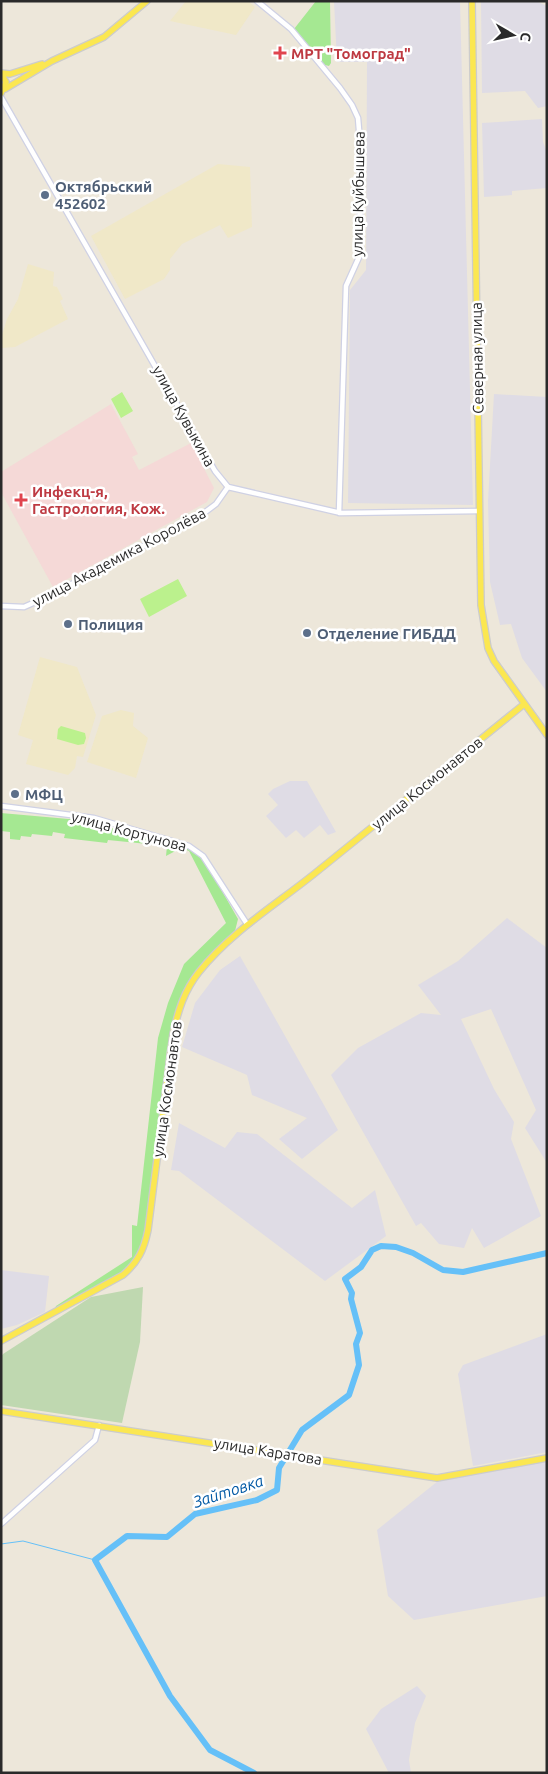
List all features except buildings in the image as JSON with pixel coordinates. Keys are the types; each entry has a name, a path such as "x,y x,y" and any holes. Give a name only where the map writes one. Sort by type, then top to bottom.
{"main road":[{"path":"2,92 52,61 104,37 147,1"},
{"name":"Северная улица","path":"472,1 478,512 481,605 488,648 494,661 523,705 547,736"},
{"path":"1,74 10,74 52,61"},
{"path":"1,74 5,80 2,92"},
{"name":"улица Космонавтов","path":"4,1340 123,1275 139,1259 148,1230 172,1041 179,1008 198,974 218,951 247,924 294,889 523,705"},
{"path":"1,1348 4,1340"},
{"name":"улица Каратова","path":"1,1411 437,1478 547,1458"}],"street":[{"name":"улица Куйбышева","path":"257,1 292,29 349,101 358,118 360,131 360,255 346,286 339,513"},
{"name":"улица Кувыкина","path":"2,92 17,122 215,471 228,487"},
{"path":"228,487 339,513 478,512"},
{"name":"улица Академика Королёва","path":"1,606 24,607 49,596 200,516 216,504 228,487"},
{"name":"улица Кортунова","path":"1,806 87,817 189,846 203,856 213,869 247,924"},
{"path":"1,1524 95,1440 99,1425"}],"shaded area":[{"path":"186,1 248,1 255,7 236,35 170,21"},
{"path":"334,1 460,1 473,505 348,503 350,290 366,270 367,62 337,62"},
{"path":"481,1 536,1 547,6 547,106 538,108 525,91 482,93"},
{"path":"542,119 543,142 547,152 547,188 512,191 512,195 484,197 482,123"},
{"path":"218,164 250,167 252,227 228,238 220,225 182,244 170,259 170,270 164,279 125,299 91,236"},
{"path":"28,264 54,272 53,286 57,287 63,299 60,301 68,319 15,347 1,348 1,338 7,319 18,299"},
{"path":"494,394 547,397 547,692 522,658 511,624 500,625 490,582 488,501"},
{"path":"111,404 138,454 132,457 139,470 191,443 214,488 207,502 53,587 1,492 1,472"},
{"path":"40,657 77,667 96,715 83,757 77,756 75,768 68,775 26,764 33,740 18,735"},
{"path":"121,710 134,713 133,726 148,738 136,778 87,762 102,716"},
{"path":"290,781 307,781 336,832 328,835 320,825 304,838 296,830 286,838 266,816 278,805 268,794 273,789"},
{"path":"507,918 547,948 547,1163 525,1128 536,1110 491,1009 461,1019 494,1089 514,1122 511,1139 541,1216 484,1248 472,1228 464,1248 439,1244 421,1223 416,1226 331,1075 358,1048 421,1013 441,1015 418,985 458,961"},
{"path":"240,956 338,1130 302,1159 279,1139 307,1118 252,1095 247,1075 182,1047 195,1003 220,970"},
{"path":"179,1123 225,1148 237,1132 257,1134 352,1208 375,1190 386,1236 325,1281 179,1171 171,1170"},
{"path":"1,1270 49,1276 45,1312 17,1325 1,1329"},
{"path":"547,1334 547,1452 473,1466 458,1374 463,1365"},
{"path":"547,1461 547,1596 414,1620 388,1596 377,1530 438,1481"},
{"path":"417,1686 426,1696 415,1723 409,1760 411,1773 389,1773 366,1729 381,1709"}],"green space":[{"path":"316,1 330,1 331,63 329,66 325,65 294,29"},
{"path":"122,392 133,411 121,418 111,399"},
{"path":"178,579 187,596 149,617 140,599"},
{"path":"61,726 85,733 84,744 78,745 57,739 58,729"},
{"path":"1,813 80,820 189,848 205,861 238,919 235,931 216,949 179,1002 174,1016 167,1049 145,1235 138,1255 125,1270 55,1309 56,1306 132,1257 132,1225 137,1226 158,1038 168,1003 184,964 226,923 189,851 181,848 166,856 167,846 108,840 107,843 64,838 65,834 53,832 52,836 32,834 31,837 21,836 20,840 10,839 10,832 1,831"},
{"path":"143,1287 140,1342 122,1423 1,1405 1,1357 3,1354 91,1297"}],"waterway":[{"name":"Зайтовка","path":"254,1773 210,1750 170,1696 95,1560 127,1536 167,1537 195,1514 257,1500 277,1490 279,1468 302,1430 349,1395 359,1365 356,1344 360,1333 351,1299 352,1293 345,1279 361,1267 372,1250 381,1246 396,1247 413,1253 443,1270 463,1272 547,1253"},
{"path":"1,1544 23,1541 95,1560"}],"place":[{"name":"МРТ \"Томоград\"","path":"280,53"},
{"name":"Октябрьский 452602","path":"45,195"},
{"name":"Инфекц-я, Гастрология, Кож.","path":"21,500"},
{"name":"Полиция","path":"68,624"},
{"name":"Отделение ГИБДД","path":"307,633"},
{"name":"МФЦ","path":"15,794"}]}
